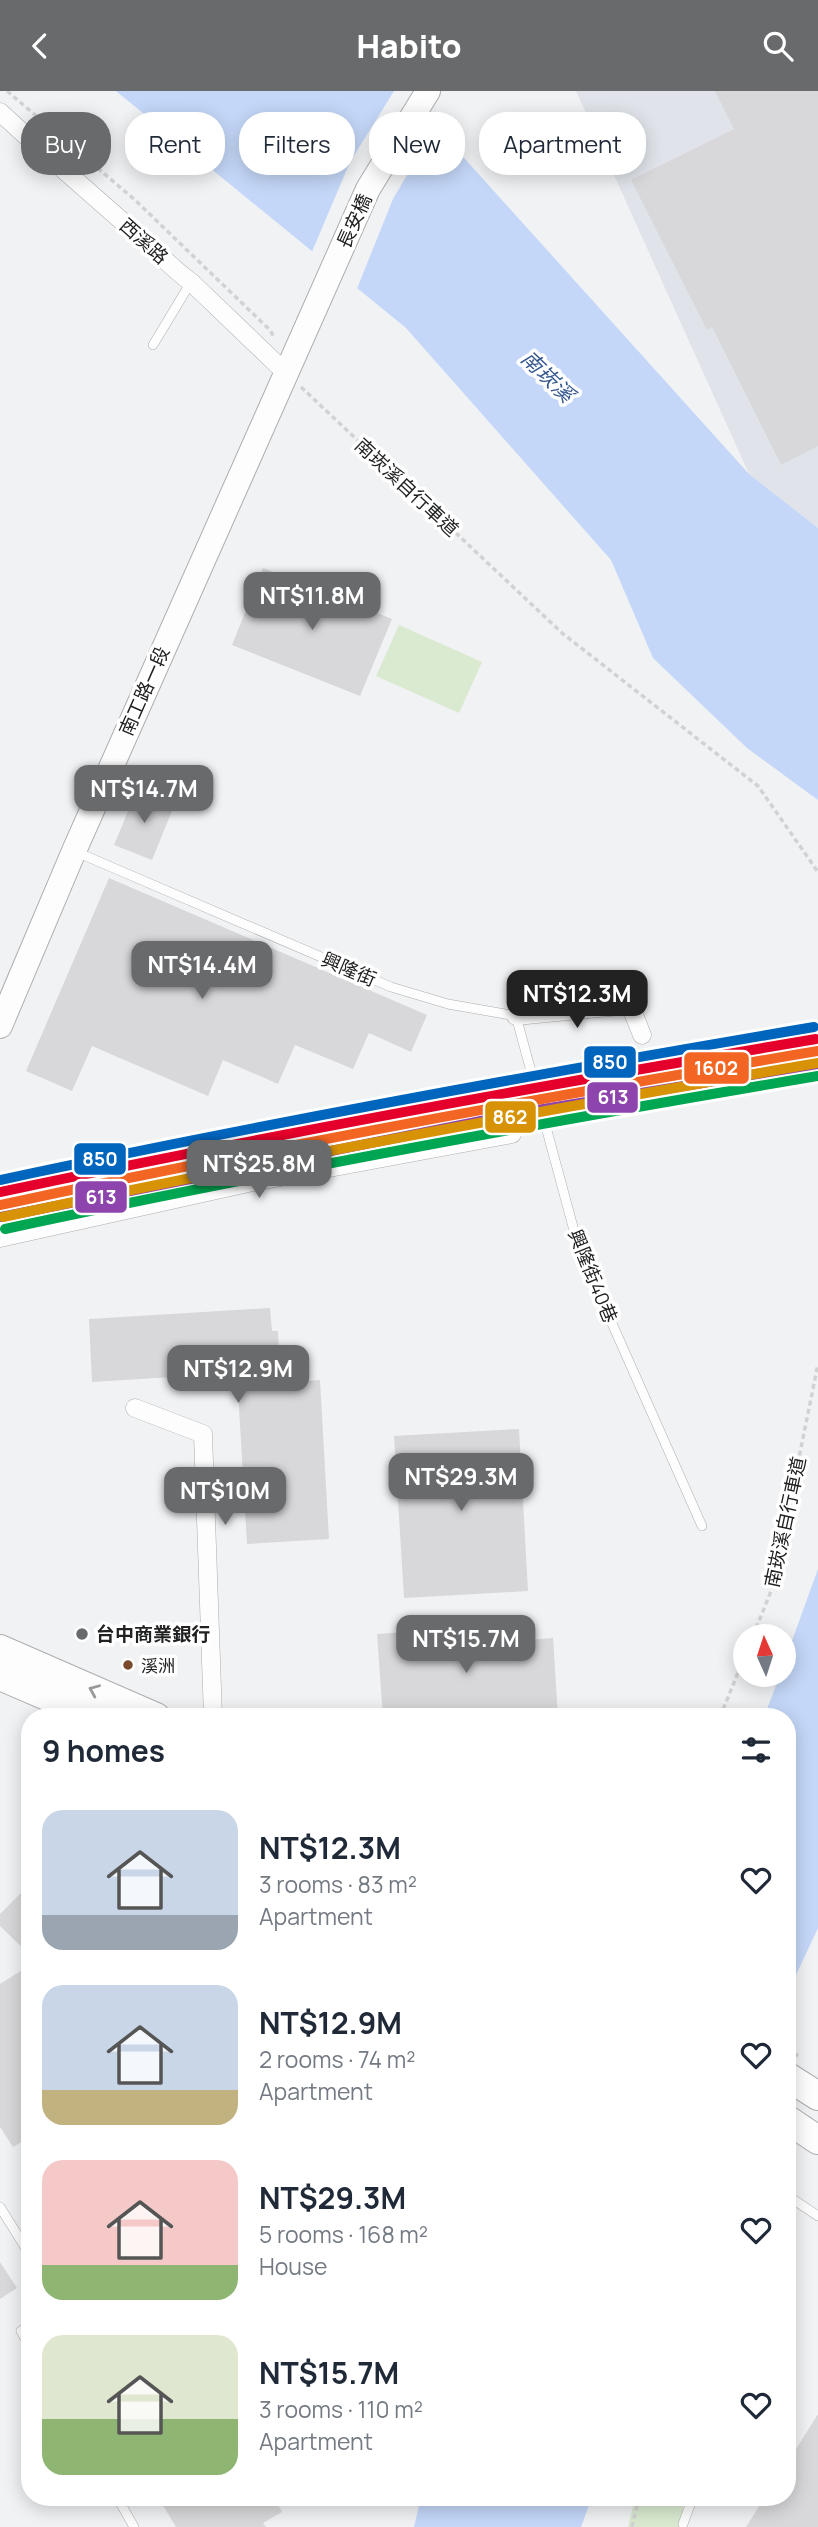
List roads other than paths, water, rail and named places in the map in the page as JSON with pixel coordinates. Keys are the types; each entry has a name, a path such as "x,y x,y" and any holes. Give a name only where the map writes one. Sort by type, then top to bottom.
{"main road":[{"path":"0,1649 135,1708"},
{"path":"0,1677 73,1708"},
{"path":"796,2082 818,2096"}],"street":[{"name":"長安橋","path":"289,366 368,189 428,91"},
{"name":"西溪路","path":"0,112 47,157 160,253 177,272 289,366"},
{"name":"南工路一段","path":"0,1026 74,851 289,366"},
{"path":"516,1016 630,1005 642,1035"},
{"path":"0,1238 248,1183 512,1134"},
{"path":"135,1408 202,1434 213,1708"}],"lane":[{"path":"153,345 191,282"},
{"name":"興隆街","path":"74,851 391,987 448,1004 516,1016"},
{"name":"興隆街40巷","path":"516,1016 579,1249 702,1525"},
{"path":"796,2201 818,2216"},
{"path":"0,2207 21,2241"},
{"path":"122,2506 134,2527"},
{"path":"683,2524 690,2506"}],"water":[{"name":"南崁溪","path":"116,91 399,91 420,112 369,112 369,175 465,175 465,159 749,474 818,528 818,800 747,748 653,658 611,560 406,328 219,175 225,175 225,112 142,112"},
{"path":"818,1569 818,1928 796,1975 796,1708 767,1708 775,1687 796,1687 796,1630"},
{"path":"419,2506 589,2506 581,2527 414,2527"}],"place":[{"name":"台中商業銀行","path":"82,1634"},
{"name":"溪洲","path":"128,1665"}]}
